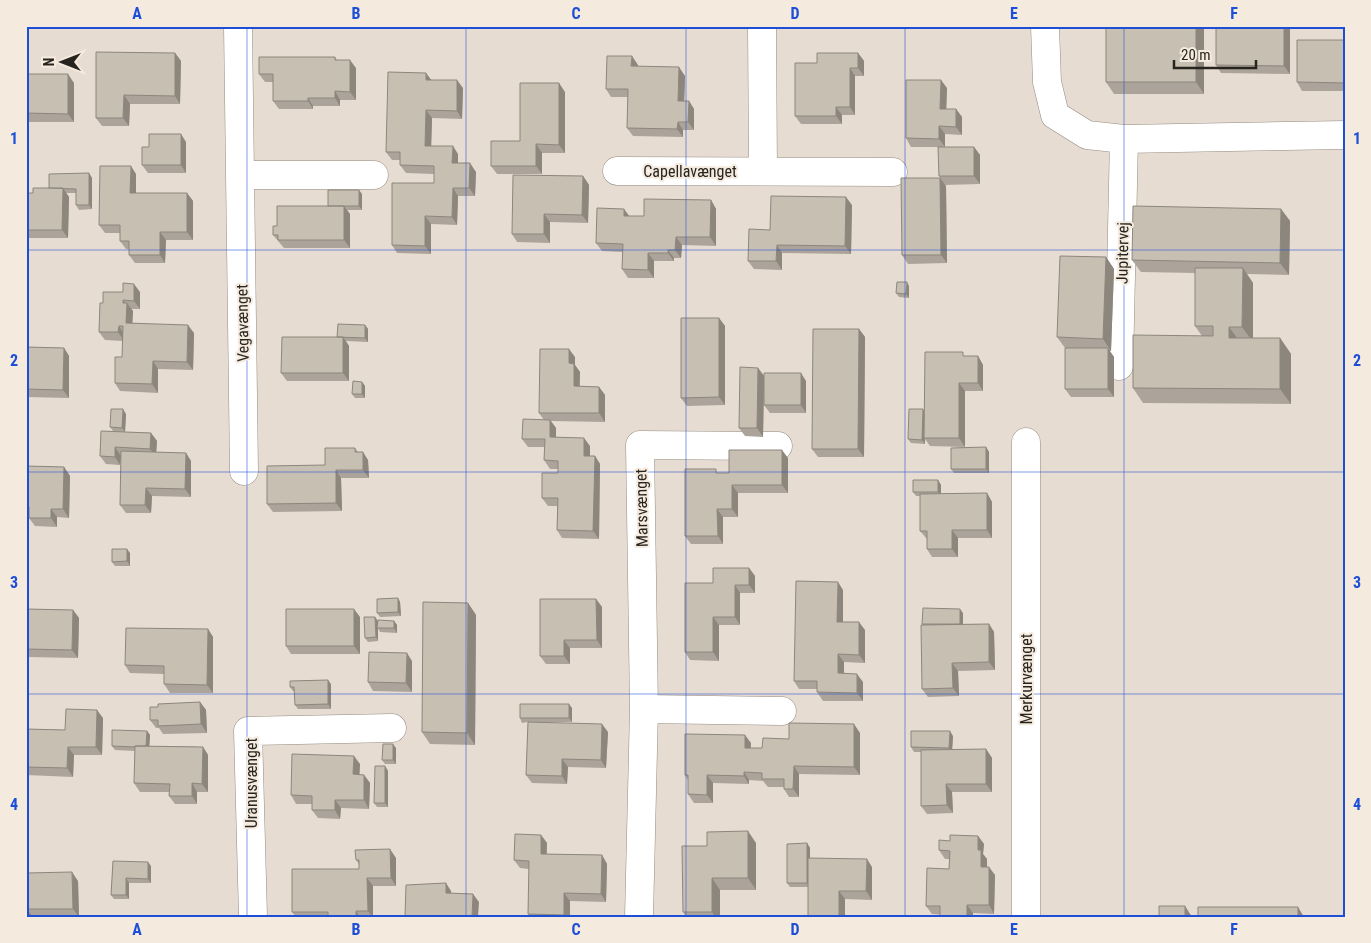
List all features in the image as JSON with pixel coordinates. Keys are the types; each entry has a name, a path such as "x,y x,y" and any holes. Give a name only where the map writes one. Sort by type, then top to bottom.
{"street":[{"name":"Vegavænget","path":"238,26 244,471"},
{"path":"762,26 763,171"},
{"path":"1045,26 1047,82 1055,115 1087,135 1124,139 1345,135"},
{"name":"Jupitervej","path":"1119,366 1124,139"},
{"name":"Capellavænget","path":"617,171 892,172"},
{"path":"240,175 374,175"},
{"name":"Merkurvænget","path":"1026,442 1026,917"},
{"name":"Marsvænget","path":"639,917 644,708 640,445 778,446"},
{"path":"644,708 782,711"},
{"name":"Uranusvænget","path":"252,917 248,731 392,728"}],"building":[{"path":"1106,26 1196,26 1196,82 1106,82"},
{"path":"1216,26 1284,26 1284,66 1216,65"},
{"path":"1297,40 1345,40 1345,83 1297,82"},
{"path":"96,52 175,53 175,96 124,95 123,118 96,118"},
{"path":"817,53 858,53 858,68 850,68 850,107 836,107 836,116 795,116 795,63 817,63"},
{"path":"607,56 632,56 631,66 679,67 678,101 689,101 688,122 678,122 677,129 627,128 628,89 606,89"},
{"path":"259,57 335,57 335,60 350,60 350,92 335,91 335,98 308,98 308,101 273,101 273,74 259,74"},
{"path":"388,72 426,73 426,80 457,80 457,111 426,110 425,146 453,146 452,163 470,163 469,188 453,188 452,217 425,216 425,246 392,245 392,183 434,183 434,166 400,165 400,152 386,152"},
{"path":"26,74 68,74 68,114 26,113"},
{"path":"906,80 941,80 940,109 956,109 956,127 939,126 939,139 906,138"},
{"path":"520,83 559,83 559,145 536,144 536,166 491,166 491,141 520,141"},
{"path":"149,134 181,134 181,165 142,165 142,147 149,147"},
{"path":"938,147 974,147 974,176 939,176"},
{"path":"100,166 131,166 130,193 187,193 187,232 160,232 160,255 129,255 129,241 120,241 120,225 99,225"},
{"path":"89,173 89,205 76,205 76,189 49,188 49,174"},
{"path":"513,175 583,176 582,215 544,214 544,234 512,234"},
{"path":"901,178 940,178 941,255 902,255"},
{"path":"33,188 63,188 62,230 26,230 26,193 33,193"},
{"path":"328,190 359,190 359,206 328,206"},
{"path":"771,196 846,197 845,246 777,245 776,261 748,261 749,229 770,230"},
{"path":"644,199 711,200 710,237 676,237 675,250 668,250 668,253 648,253 648,270 622,269 623,244 596,243 597,208 624,209 624,216 644,216"},
{"path":"277,206 344,206 344,240 278,240 278,235 273,235 273,226 277,226"},
{"path":"1133,206 1281,209 1280,263 1132,260"},
{"path":"1060,256 1106,257 1103,339 1057,337"},
{"path":"1195,268 1243,268 1242,327 1229,327 1229,338 1280,338 1280,389 1133,388 1133,335 1213,336 1213,326 1195,326"},
{"path":"897,282 907,282 906,294 896,293"},
{"path":"123,283 134,284 134,301 123,300 123,303 127,303 126,323 188,325 187,362 153,361 152,384 115,383 115,357 122,357 123,326 119,326 118,332 99,332 100,303 103,303 103,292 123,292"},
{"path":"681,318 719,318 719,397 681,398"},
{"path":"338,324 365,325 365,338 337,337"},
{"path":"813,329 859,329 858,449 812,449"},
{"path":"282,337 343,337 343,373 281,373"},
{"path":"26,347 64,348 63,390 26,389"},
{"path":"1065,348 1108,348 1108,389 1065,389"},
{"path":"540,349 569,349 569,363 574,364 574,386 599,387 599,413 539,413"},
{"path":"925,352 963,352 963,356 978,356 978,383 959,383 959,438 924,438"},
{"path":"740,367 758,368 757,428 739,428"},
{"path":"764,373 801,373 801,405 764,405"},
{"path":"353,381 362,382 362,394 352,394"},
{"path":"111,409 123,409 122,428 110,427"},
{"path":"909,409 923,409 922,440 908,439"},
{"path":"523,419 550,420 550,437 584,438 584,456 595,456 593,531 557,530 558,498 542,498 542,473 558,473 558,461 544,460 545,439 522,439"},
{"path":"101,431 151,433 150,449 115,447 115,457 100,456"},
{"path":"986,447 986,469 951,469 951,448"},
{"path":"325,448 355,448 355,452 363,452 363,470 336,470 336,503 267,504 267,466 325,465"},
{"path":"729,450 782,450 782,485 732,485 732,509 717,509 718,536 685,536 685,469 716,469 716,473 729,473"},
{"path":"121,451 186,453 185,489 146,488 145,505 120,505"},
{"path":"26,466 64,467 63,509 51,509 51,518 29,518 29,507 26,507"},
{"path":"913,480 938,480 938,492 913,492"},
{"path":"987,493 987,530 952,530 952,549 927,549 927,531 920,531 920,494"},
{"path":"112,549 127,549 127,561 112,562"},
{"path":"713,568 749,568 749,585 735,585 735,617 713,617 713,652 685,652 685,583 713,583"},
{"path":"796,581 838,582 837,622 859,622 859,655 838,654 838,673 857,674 857,693 817,692 817,681 794,681"},
{"path":"398,598 398,612 377,613 377,599"},
{"path":"540,599 596,599 597,640 564,640 564,656 540,656"},
{"path":"423,602 468,603 467,733 422,732"},
{"path":"923,608 960,609 960,624 922,624"},
{"path":"26,609 73,610 72,650 26,649"},
{"path":"286,609 354,609 354,646 286,646"},
{"path":"364,617 375,617 376,637 365,638"},
{"path":"378,620 394,621 394,628 377,628"},
{"path":"989,624 989,662 952,663 953,688 922,689 921,625"},
{"path":"126,628 208,629 207,685 164,684 164,666 125,665"},
{"path":"369,652 407,653 406,683 368,682"},
{"path":"328,680 328,704 295,705 294,687 290,687 290,681"},
{"path":"200,702 201,724 158,726 158,720 150,720 150,707 158,707 158,704"},
{"path":"520,704 569,704 569,718 520,718"},
{"path":"66,709 97,710 96,747 68,747 67,768 26,767 26,729 65,730"},
{"path":"528,722 602,724 601,760 562,759 562,776 526,775"},
{"path":"789,723 854,724 854,767 794,766 793,789 784,789 784,779 762,779 762,773 744,772 744,776 707,775 707,795 688,794 688,775 685,775 685,734 745,735 745,748 762,748 763,738 789,739"},
{"path":"112,730 147,731 146,746 112,746"},
{"path":"911,731 950,731 949,748 911,747"},
{"path":"383,744 393,744 393,760 382,760"},
{"path":"135,746 203,747 202,784 192,783 192,796 169,796 170,784 134,783"},
{"path":"986,749 986,784 946,784 947,805 921,806 921,750"},
{"path":"292,754 354,756 353,774 364,775 364,800 335,800 335,810 312,810 312,796 291,795"},
{"path":"375,766 385,766 385,803 374,803"},
{"path":"748,831 748,878 712,878 712,912 683,912 682,846 707,846 707,832"},
{"path":"515,834 541,835 541,854 602,855 601,894 564,893 564,915 528,914 529,861 514,860"},
{"path":"950,835 978,836 978,850 981,850 981,867 989,867 989,905 967,905 967,917 940,917 940,906 926,906 927,868 949,869 950,851 939,850 939,840 950,841"},
{"path":"807,843 807,883 787,883 787,844"},
{"path":"390,849 391,878 367,878 368,911 356,911 356,917 328,917 328,912 292,912 292,869 359,869 359,860 356,860 355,850"},
{"path":"808,858 867,859 866,891 839,891 839,917 808,917"},
{"path":"113,861 148,862 148,879 126,878 126,895 111,895"},
{"path":"72,872 73,909 27,909 28,917 26,917 26,873"},
{"path":"446,883 446,893 473,894 472,917 405,917 406,885"},
{"path":"1159,906 1185,906 1185,917 1159,917"},
{"path":"1198,907 1298,907 1298,917 1198,917"}]}
